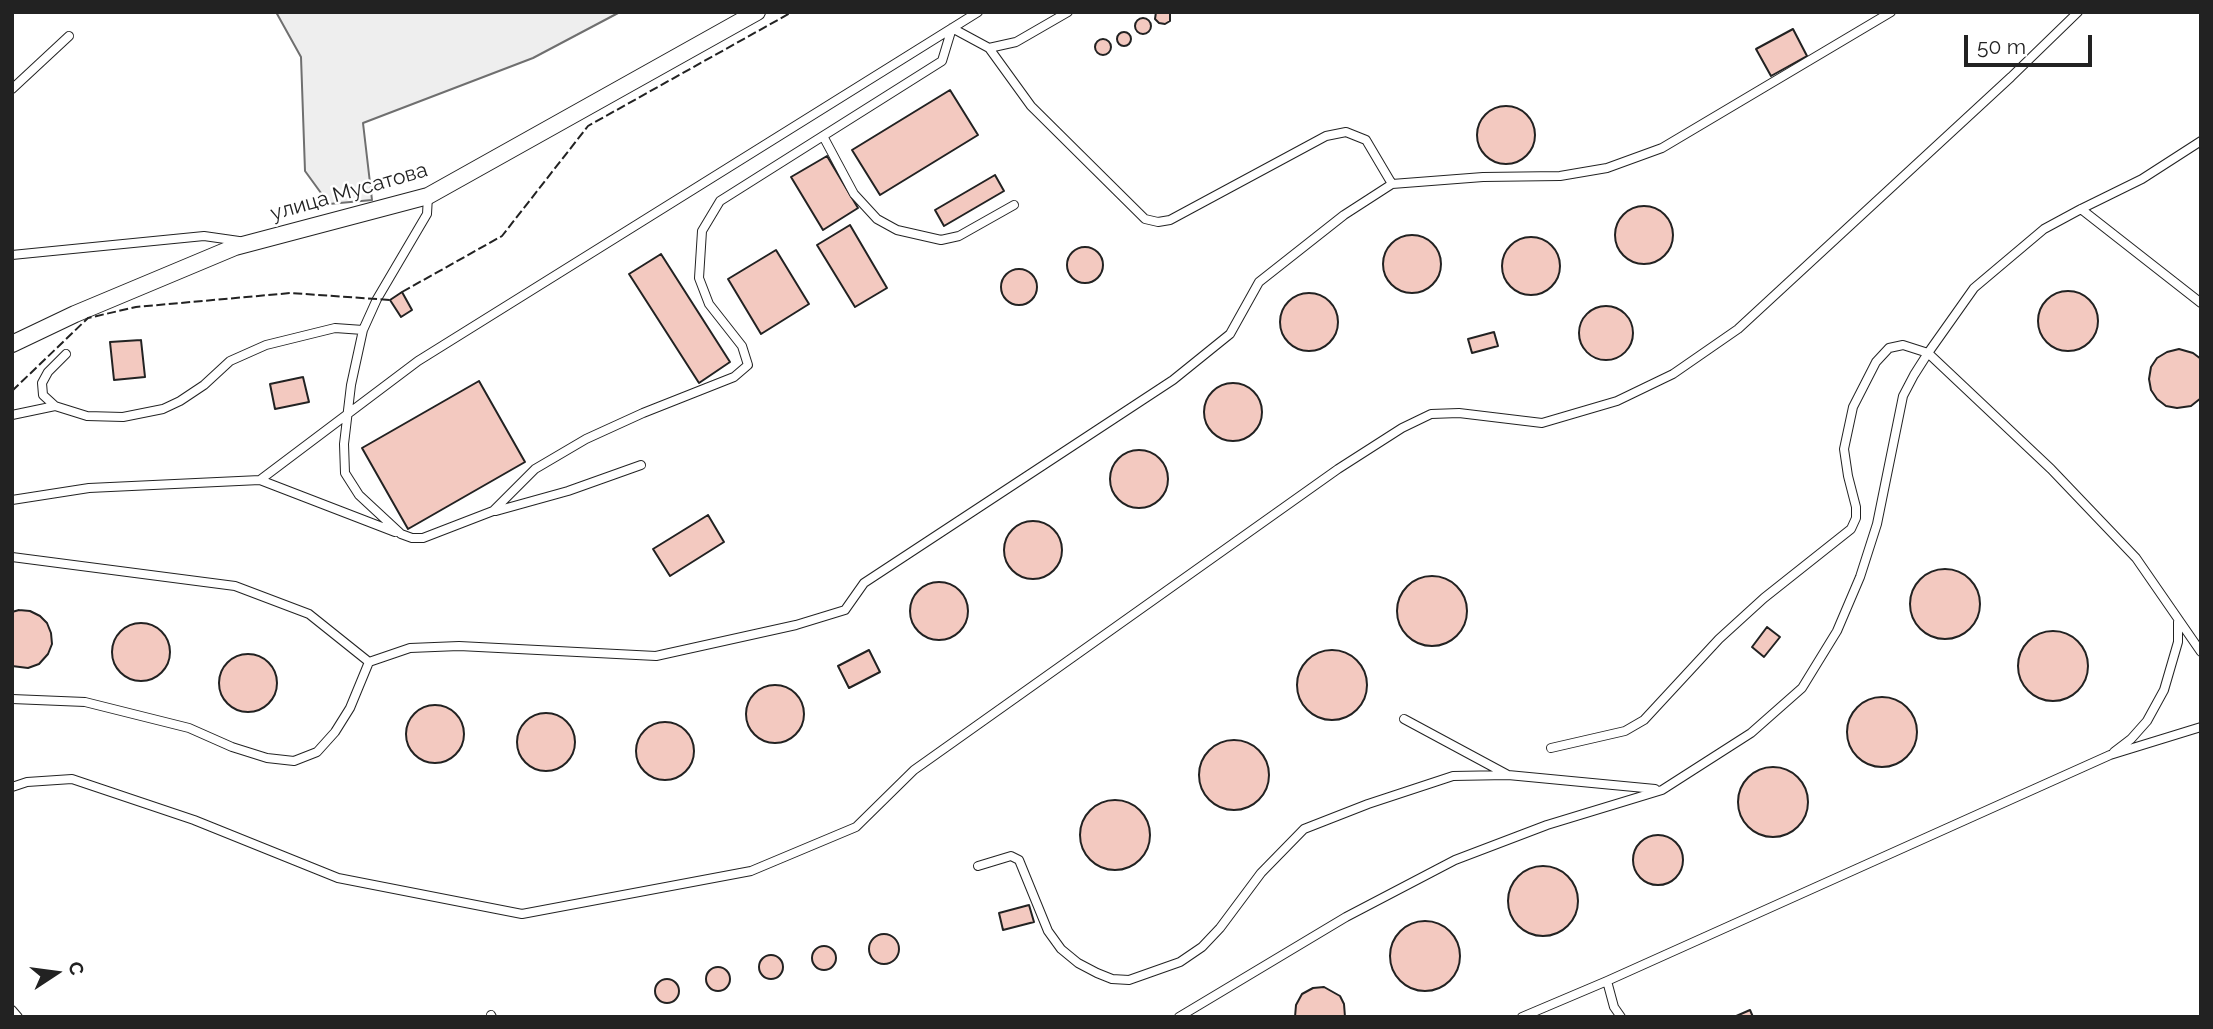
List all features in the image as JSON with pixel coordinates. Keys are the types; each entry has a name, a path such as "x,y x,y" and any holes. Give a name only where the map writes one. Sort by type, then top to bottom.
{"street":[{"name":"улица Мусатова","path":"12,344 87,309 235,247 428,196 757,12"}],"lane":[{"path":"260,480 418,361 978,12"},
{"path":"989,48 1016,42 1068,12"},
{"path":"12,699 85,702 189,728 267,758 293,761 317,752 335,732 350,708 369,662 410,648 459,646 656,656 796,625 845,610 864,583 1173,380 1230,334 1259,282 1344,215 1392,184 1483,177 1560,176 1607,168 1662,148 1891,12"},
{"path":"12,787 27,782 72,779 194,820 338,878 522,914 751,871 856,827 914,770 1338,469 1402,428 1431,414 1542,423 1617,401 1673,374 1738,328 2078,12"},
{"path":"952,28 989,48 1031,106 1145,219 1158,222 1170,220 1326,136 1346,132 1366,140 1392,184"},
{"path":"493,511 535,469 586,439 734,377 748,365 742,346 709,304 699,278 702,231 720,201 942,61 952,28"},
{"path":"12,89 69,36"},
{"path":"822,136 854,194 877,219 897,230 941,240 959,236 1014,205"},
{"path":"1179,1017 1346,917 1455,860 1547,825 1662,790 1751,733 1802,688 1837,631 1860,577 1877,524 1903,396 1928,353 1974,288 2044,229 2143,179 2201,141"},
{"path":"401,534 359,495 345,473 344,443 351,385 363,330 377,299 427,214 428,196"},
{"path":"2081,209 2201,303"},
{"path":"12,255 204,236 233,242 259,239"},
{"path":"66,354 48,372 42,383 43,395 55,406 87,416 123,416 163,409 180,401 204,385 230,360 266,345 335,328 363,330"},
{"path":"1551,748 1625,731 1644,720 1737,623 1851,529 1856,518 1856,507 1844,449 1853,407 1875,362 1889,348 1903,345 1928,353 2050,469 2136,558 2201,652"},
{"path":"12,415 55,406"},
{"path":"12,500 89,488 260,480 401,534 423,538 493,511 568,491 641,465"},
{"path":"12,557 235,586 309,614 369,662"},
{"path":"2110,755 2131,739 2147,721 2164,690 2178,642 2178,622"},
{"path":"1404,719 1508,775"},
{"path":"1522,1017 2110,755 2201,727"},
{"path":"978,866 1011,856 1019,860 1048,931 1061,950 1097,973 1112,979 1129,980 1180,962 1202,947 1220,928 1261,873 1304,829 1368,804 1453,776 1508,775 1662,790"},
{"path":"1607,981 1614,1007 1621,1017"},
{"path":"12,1010 18,1017"}],"shaded area":[{"path":"276,12 620,12 533,58 363,123 372,200 329,204 305,171 301,57"}],"building":[{"path":"1156,12 1170,12 1170,21 1159,23 1155,19"},
{"path":"1143,18 1149,20 1149,32 1143,34 1137,32 1135,26 1137,20"},
{"path":"1793,29 1807,56 1771,76 1756,49"},
{"path":"1121,32 1127,32 1131,39 1127,46 1121,46 1117,42 1117,36"},
{"path":"1103,39 1109,41 1109,53 1103,55 1097,53 1095,47 1097,41"},
{"path":"950,90 978,135 880,195 852,150"},
{"path":"1500,106 1512,106 1527,114 1535,129 1535,141 1527,156 1512,164 1500,164 1485,156 1477,141 1477,129 1485,114"},
{"path":"827,156 858,208 823,230 791,177"},
{"path":"995,175 1004,191 944,226 935,210"},
{"path":"1638,206 1650,206 1665,214 1673,229 1673,241 1665,256 1650,264 1638,264 1623,256 1615,241 1615,229 1623,214"},
{"path":"850,225 887,288 855,307 817,245"},
{"path":"1406,235 1418,235 1433,243 1441,258 1441,270 1433,285 1418,293 1406,293 1391,285 1383,270 1383,258 1391,243"},
{"path":"1525,237 1537,237 1552,245 1560,260 1560,272 1552,287 1537,295 1525,295 1510,287 1502,272 1502,260 1510,245"},
{"path":"1085,247 1098,252 1103,265 1098,278 1085,283 1072,278 1067,265 1072,252"},
{"path":"776,250 809,304 761,334 728,279"},
{"path":"661,254 730,362 699,383 629,274"},
{"path":"1019,269 1032,274 1037,287 1032,300 1019,305 1006,300 1001,287 1006,274"},
{"path":"2068,291 2089,300 2098,321 2089,342 2068,351 2047,342 2038,321 2047,300"},
{"path":"402,292 412,310 401,317 390,300"},
{"path":"1303,293 1315,293 1330,301 1338,316 1338,328 1330,343 1315,351 1303,351 1288,343 1280,328 1280,316 1288,301"},
{"path":"1606,306 1625,314 1633,333 1625,352 1606,360 1587,352 1579,333 1587,314"},
{"path":"1494,332 1498,346 1472,353 1468,339"},
{"path":"141,340 145,377 114,380 110,342"},
{"path":"2179,349 2193,353 2201,359 2201,398 2191,406 2177,408 2166,406 2157,399 2151,390 2149,379 2151,367 2157,358"},
{"path":"303,377 309,402 275,409 270,384"},
{"path":"479,381 525,462 408,529 362,448"},
{"path":"1227,383 1239,383 1254,391 1262,406 1262,418 1254,433 1239,441 1227,441 1212,433 1204,418 1204,406 1212,391"},
{"path":"1133,450 1145,450 1160,458 1168,473 1168,485 1160,500 1145,508 1133,508 1118,500 1110,485 1110,473 1118,458"},
{"path":"708,515 724,542 670,576 653,549"},
{"path":"1027,521 1039,521 1054,529 1062,544 1062,556 1054,571 1039,579 1027,579 1012,571 1004,556 1004,544 1012,529"},
{"path":"1952,569 1965,575 1974,584 1978,590 1978,618 1970,629 1959,637 1938,639 1920,629 1912,618 1910,597 1920,579 1931,571"},
{"path":"1439,576 1452,582 1461,591 1465,597 1465,625 1457,636 1446,644 1425,646 1407,636 1399,625 1397,604 1407,586 1418,578"},
{"path":"933,582 945,582 960,590 968,605 968,617 960,632 945,640 933,640 918,632 910,617 910,605 918,590"},
{"path":"19,610 40,616 51,633 52,644 48,654 39,664 28,668 12,666 12,612"},
{"path":"135,623 147,623 162,631 170,646 170,658 162,673 147,681 135,681 120,673 112,658 112,646 120,631"},
{"path":"1767,627 1780,637 1764,657 1752,647"},
{"path":"2060,631 2073,637 2082,646 2086,652 2086,680 2078,691 2067,699 2046,701 2028,691 2020,680 2018,659 2028,641 2039,633"},
{"path":"869,650 880,672 849,688 838,666"},
{"path":"1339,650 1352,656 1361,665 1365,671 1365,699 1357,710 1346,718 1325,720 1307,710 1299,699 1297,678 1307,660 1318,652"},
{"path":"242,654 254,654 269,662 277,677 277,689 269,704 254,712 242,712 227,704 219,689 219,677 227,662"},
{"path":"769,685 781,685 796,693 804,708 804,720 796,735 781,743 769,743 754,735 746,720 746,708 754,693"},
{"path":"1889,697 1902,703 1911,712 1915,718 1915,746 1907,757 1896,765 1875,767 1857,757 1849,746 1847,725 1857,707 1868,699"},
{"path":"429,705 441,705 456,713 464,728 464,740 456,755 441,763 429,763 414,755 406,740 406,728 414,713"},
{"path":"540,713 552,713 567,721 575,736 575,748 567,763 552,771 540,771 525,763 517,748 517,736 525,721"},
{"path":"659,722 671,722 686,730 694,745 694,757 686,772 671,780 659,780 644,772 636,757 636,745 644,730"},
{"path":"1241,740 1254,746 1263,755 1267,761 1267,789 1259,800 1248,808 1227,810 1209,800 1201,789 1199,768 1209,750 1220,742"},
{"path":"1780,767 1793,773 1802,782 1806,788 1806,816 1798,827 1787,835 1766,837 1748,827 1740,816 1738,795 1748,777 1759,769"},
{"path":"1122,800 1135,806 1144,815 1148,821 1148,849 1140,860 1129,868 1108,870 1090,860 1082,849 1080,828 1090,810 1101,802"},
{"path":"1658,835 1676,842 1683,860 1676,878 1658,885 1640,878 1633,860 1640,842"},
{"path":"1550,866 1563,872 1572,881 1576,887 1576,915 1568,926 1557,934 1536,936 1518,926 1510,915 1508,894 1518,876 1529,868"},
{"path":"1029,905 1034,922 1003,930 999,913"},
{"path":"1432,921 1445,927 1454,936 1458,942 1458,970 1450,981 1439,989 1418,991 1400,981 1392,970 1390,949 1400,931 1411,923"},
{"path":"884,934 895,938 899,949 895,960 884,964 873,960 869,949 873,938"},
{"path":"819,946 829,946 836,953 836,963 829,970 819,970 812,963 812,953"},
{"path":"766,955 776,955 783,962 783,972 776,979 766,979 759,972 759,962"},
{"path":"713,967 723,967 730,974 730,984 723,991 713,991 706,984 706,974"},
{"path":"662,979 672,979 679,986 679,996 672,1003 662,1003 655,996 655,986"},
{"path":"1324,987 1340,996 1345,1017 1295,1017 1296,1005 1302,994 1313,988"},
{"path":"1750,1010 1753,1017 1734,1017"}],"fence":[{"path":"402,292 502,236 588,126 792,12"},
{"path":"12,391 88,318 136,307 291,293 390,300"}]}
